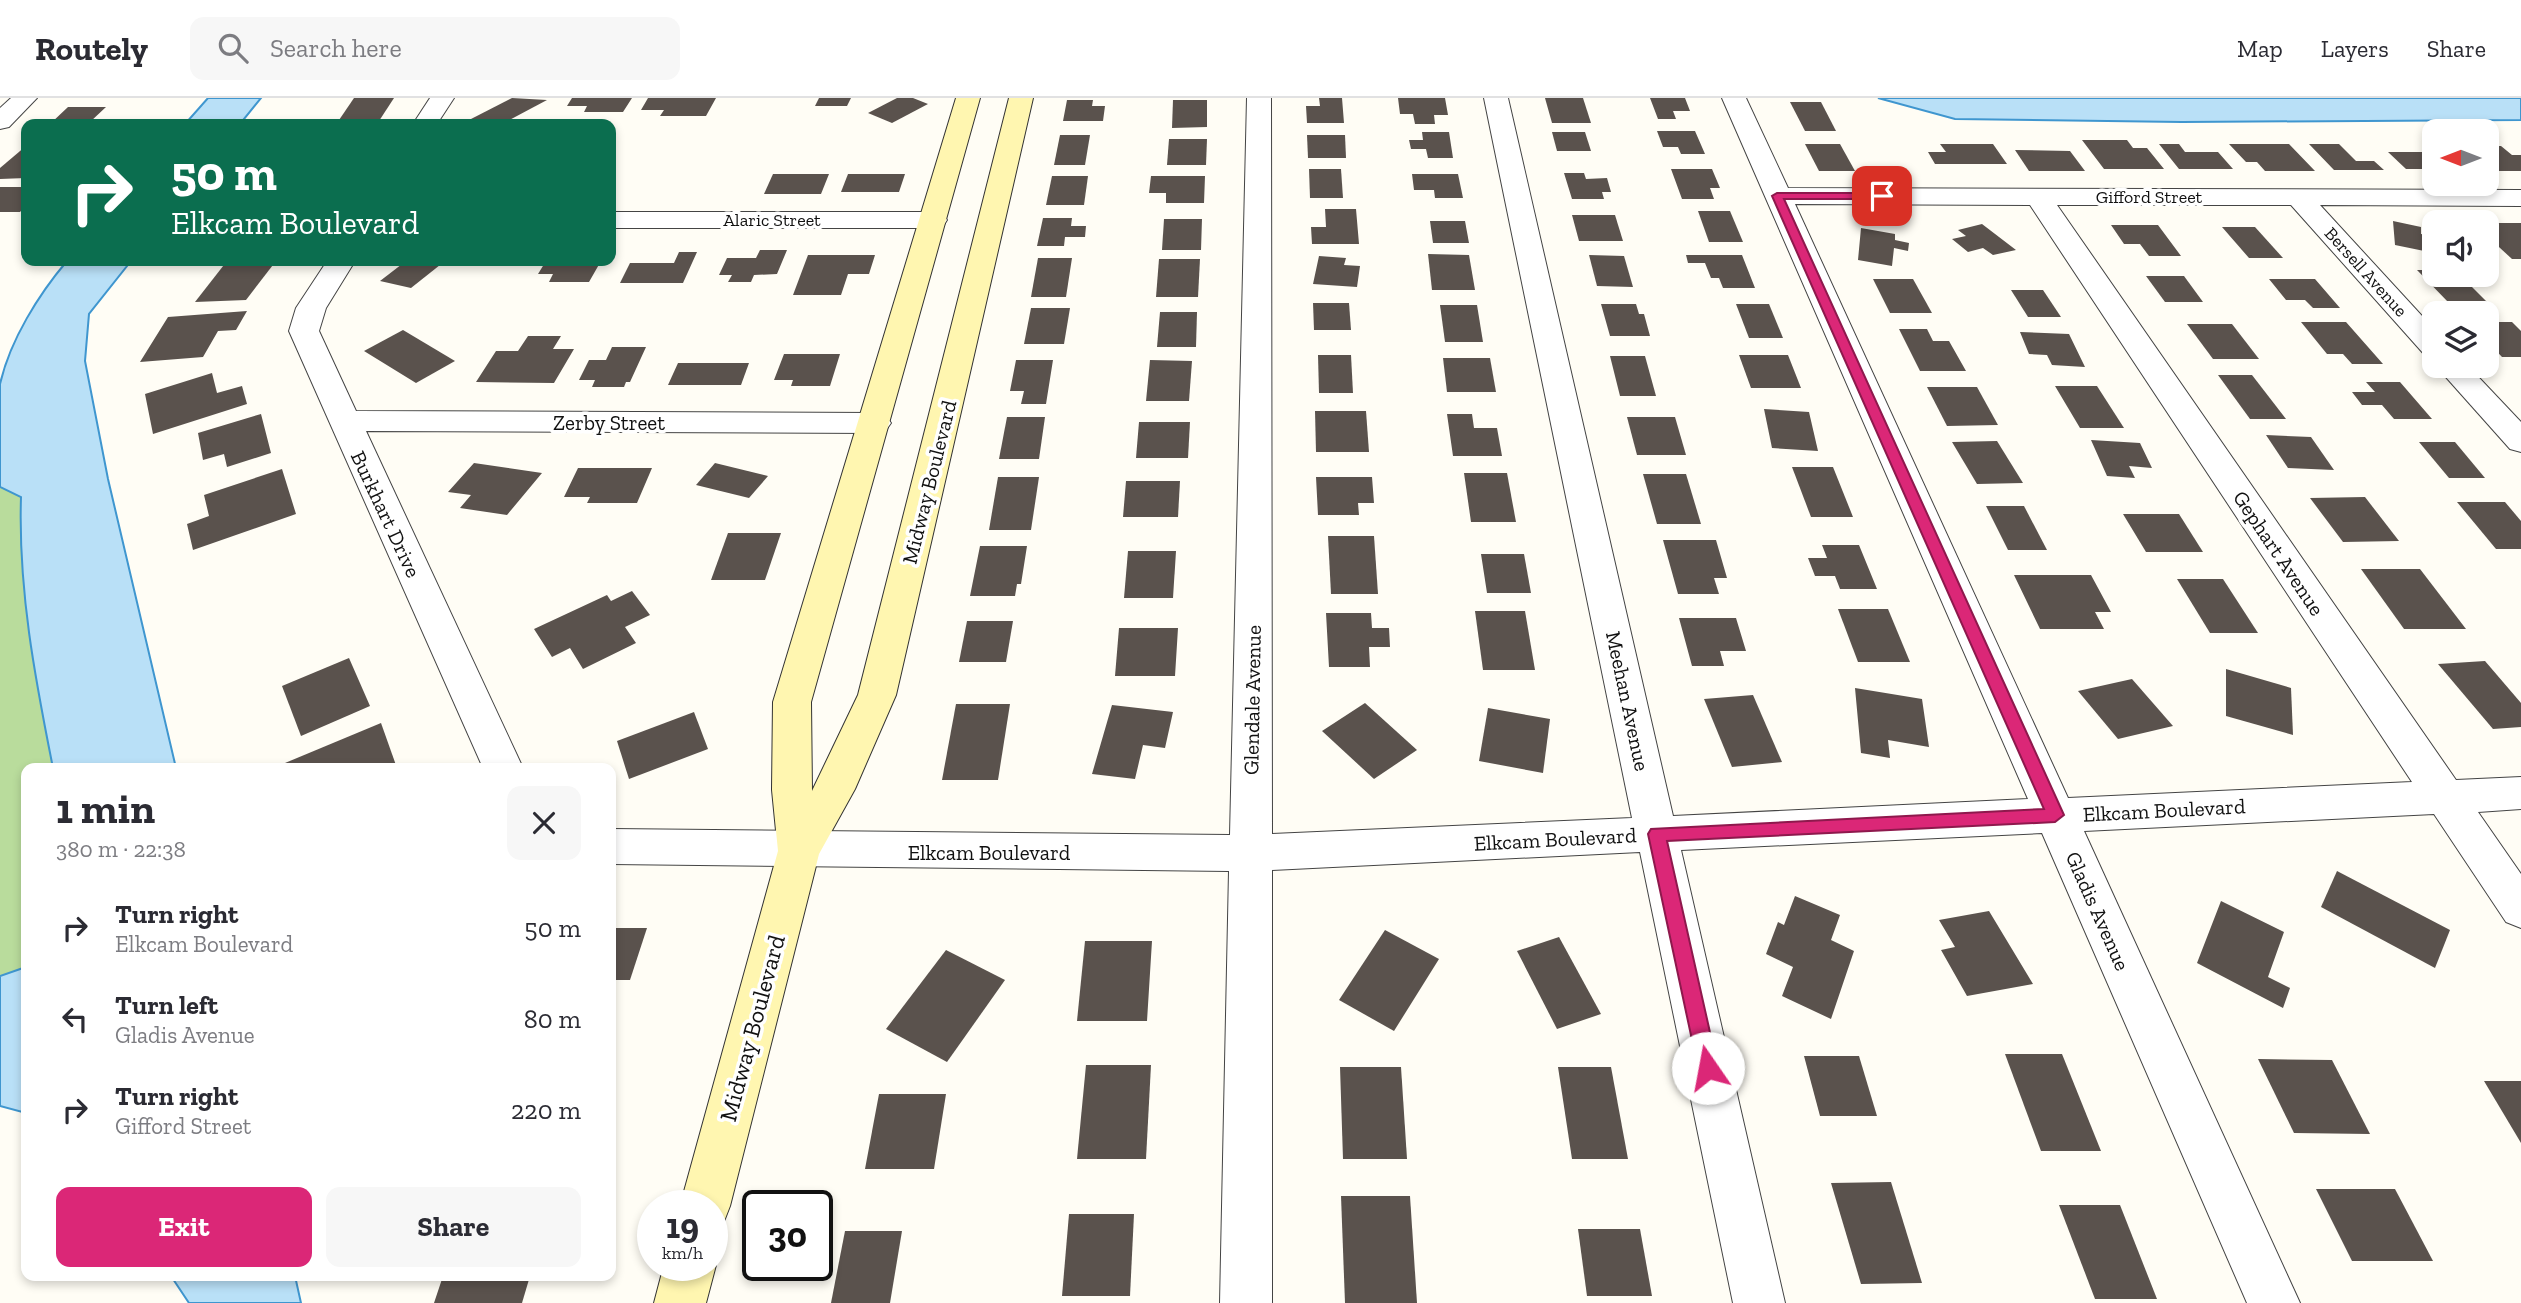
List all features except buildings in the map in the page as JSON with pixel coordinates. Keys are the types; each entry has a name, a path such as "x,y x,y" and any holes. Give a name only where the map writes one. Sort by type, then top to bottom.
{"street":[{"path":"0,122 25,98"},
{"path":"428,119 442,98"},
{"name":"Midway Boulevard","path":"799,851 792,790 792,702 968,98"},
{"name":"Midway Boulevard","path":"709,1190 799,851 835,789 877,695 1021,98"},
{"name":"Glendale Avenue","path":"1246,1303 1259,98"},
{"name":"Meehan Avenue","path":"1496,98 1759,1303"},
{"name":"Gladis Avenue","path":"1734,98 2274,1303"},
{"name":"Gifford Street","path":"1777,196 2521,198"},
{"name":"Gephart Avenue","path":"2038,197 2521,909"},
{"name":"Bersell Avenue","path":"2298,197 2422,334"},
{"name":"Alaric Street","path":"616,220 933,220"},
{"name":"Burkhart Drive","path":"338,266 311,308 304,331 501,763"},
{"path":"2462,378 2521,442"},
{"name":"Zerby Street","path":"343,421 874,423"},
{"name":"Elkcam Boulevard","path":"799,851 1251,853 2521,793"},
{"path":"616,847 799,851"},
{"path":"680,1303 686,1281"}],"green space":[{"path":"0,487 21,496 25,599 34,667 52,763 21,763 21,969 0,976"}],"water":[{"path":"208,98 261,98 244,119 189,119"},
{"path":"1878,98 2521,98 2521,120 2182,122 1955,119"},
{"path":"63,266 127,266 89,314 85,361 108,479 175,763 52,763 34,667 25,599 21,497 0,487 0,384 18,334"},
{"path":"21,969 21,1112 0,1106 0,976"},
{"path":"174,1281 296,1281 301,1303 189,1303"}],"route":[{"path":"1708,1068 1657,834 2055,815 1777,196 1882,196"}]}
